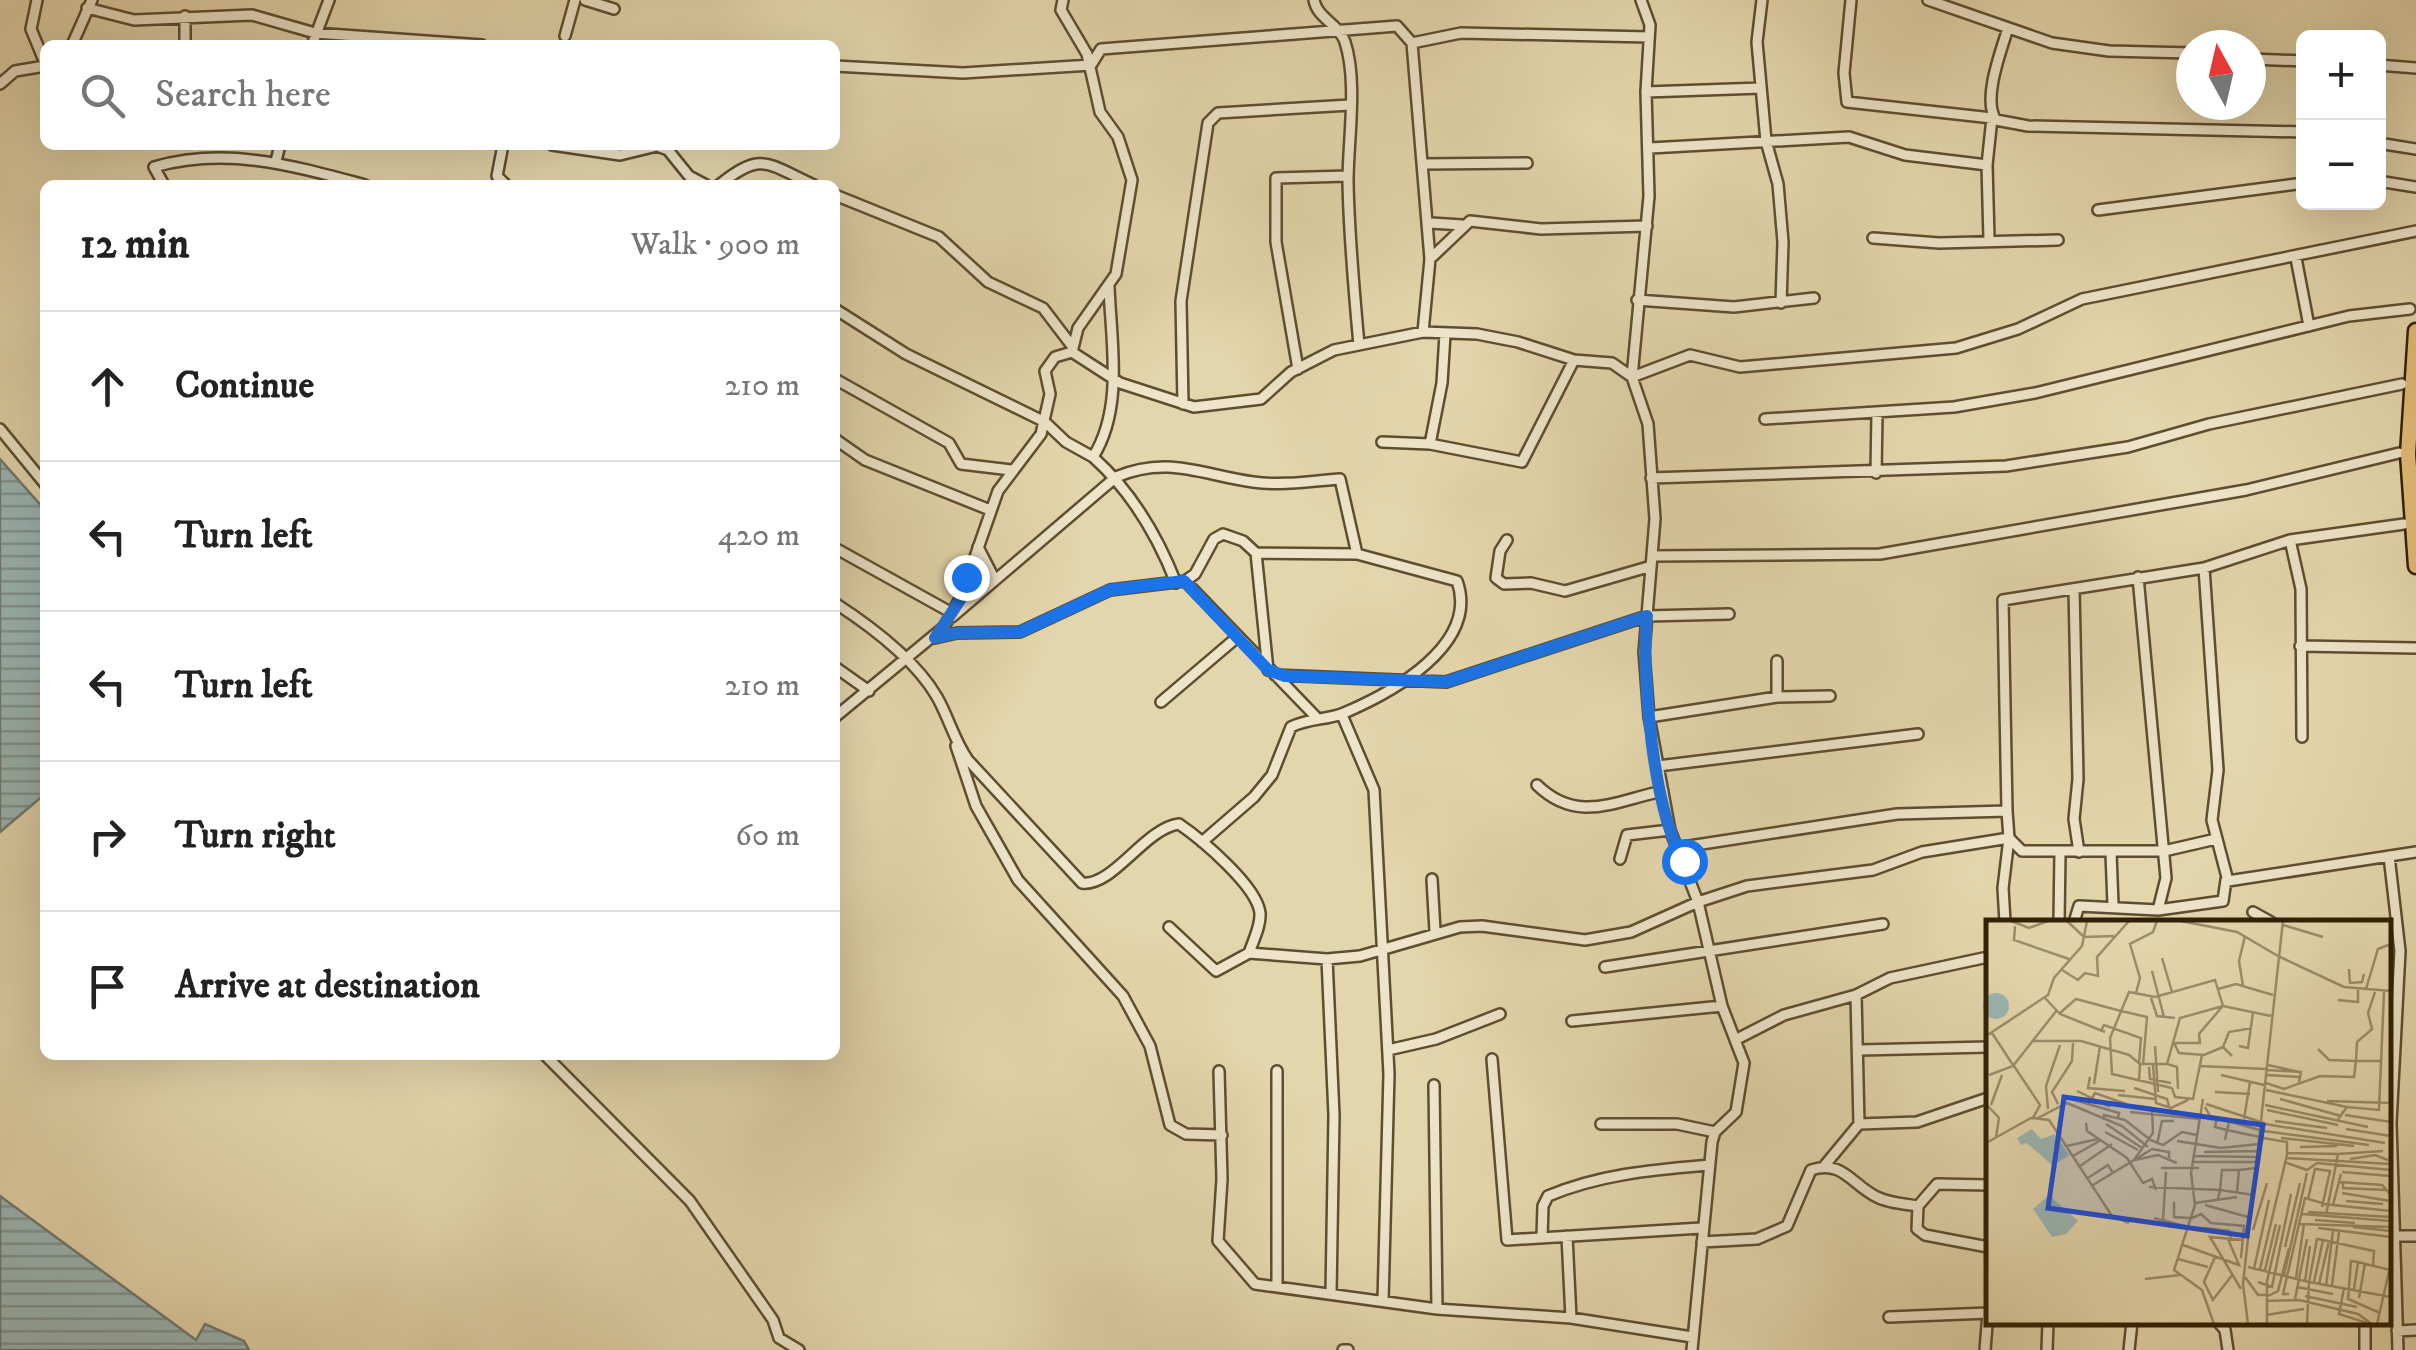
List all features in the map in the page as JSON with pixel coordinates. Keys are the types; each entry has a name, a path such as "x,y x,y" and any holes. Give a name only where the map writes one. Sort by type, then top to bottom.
{"main road":[{"path":"2416,331 2408,454 2416,566"}],"street":[{"path":"37,0 31,30 40,52"},
{"path":"313,40 328,0"},
{"path":"565,36 575,0"},
{"path":"585,0 614,8"},
{"path":"840,713 935,638 949,618 990,510 1011,470 1045,422 1051,384 1044,371 1055,357 1072,348 1078,328 1109,287 1119,264 1132,180 1118,137 1100,112 1091,66 1077,30 1061,10 1062,0"},
{"path":"1314,0 1316,8 1338,28 1346,44 1350,105 1348,176 1359,345"},
{"path":"1641,0 1648,15 1646,92 1650,148 1632,377 1648,424 1652,478 1644,652 1649,718 1670,830 1698,902 1722,1006 1738,1039 1744,1063 1740,1102 1732,1118 1715,1132 1709,1165 1692,1350"},
{"path":"1762,0 1757,42 1766,141 1778,184 1783,242 1781,303"},
{"path":"1850,0 1844,72 1847,102 1992,118 2028,126 2296,132"},
{"path":"1928,0 2052,42 2176,52"},
{"path":"74,40 89,4 134,20 252,15 315,33 412,40"},
{"path":"185,16 185,40"},
{"path":"1091,66 1101,49 1398,26 1412,43 1424,198 1430,223 1424,332"},
{"path":"1989,239 1987,165 1996,68 2008,28"},
{"path":"1412,43 1461,34 1649,36"},
{"path":"2266,60 2296,61"},
{"path":"2,79 40,65"},
{"path":"2386,65 2416,68"},
{"path":"840,66 963,73 1091,66"},
{"path":"1646,92 1761,88"},
{"path":"1183,404 1181,301 1208,123 1218,112 1350,105"},
{"path":"1650,148 1849,137 1905,155 1987,165"},
{"path":"2386,144 2416,149"},
{"path":"272,150 276,161"},
{"path":"276,161 279,150"},
{"path":"502,150 498,176 502,180"},
{"path":"590,150 620,154 638,150"},
{"path":"663,150 697,180"},
{"path":"675,157 678,150"},
{"path":"161,180 154,167 212,156 276,161 346,180"},
{"path":"724,180 748,163 767,164 803,180"},
{"path":"1424,164 1527,164"},
{"path":"1298,369 1276,242 1274,186 1278,177 1348,176"},
{"path":"2386,182 2416,187"},
{"path":"2098,210 2296,183"},
{"path":"840,197 939,237 988,282 1043,308 1072,348 1113,379 1183,404 1261,399 1298,369 1334,350 1424,332 1477,334 1574,360 1612,363 1632,377"},
{"path":"1430,223 1462,225 1493,220 1541,229 1646,226"},
{"path":"1430,259 1462,225"},
{"path":"1632,377 1690,356 1740,367 1956,348 2018,329 2082,299 2296,258 2416,230"},
{"path":"1873,238 1939,242 2058,240"},
{"path":"2296,258 2309,326"},
{"path":"1093,456 1102,442 1113,379 1109,287"},
{"path":"1638,300 1734,307 1814,298"},
{"path":"1765,420 1954,407 2035,393 2309,326 2410,309"},
{"path":"840,312 906,354 1045,422 1066,442 1093,456 1116,477 1160,542 1180,582 1318,720"},
{"path":"1430,444 1445,334"},
{"path":"1382,442 1430,444 1522,462 1574,360"},
{"path":"840,382 949,443 960,464 1011,470"},
{"path":"1652,478 1876,474 2006,466 2128,448 2210,424 2402,384"},
{"path":"1876,474 1877,413"},
{"path":"0,430 40,478"},
{"path":"840,442 866,460 990,510"},
{"path":"1507,540 1496,578 1504,584 1530,583 1565,591 1650,561 1880,554 2230,492 2399,453"},
{"path":"949,618 1116,477 1141,466 1200,468 1250,482 1278,484 1340,479 1357,554"},
{"path":"2005,920 2002,888 2010,838 2001,604 2006,599 2204,568 2290,540 2404,524"},
{"path":"935,638 957,633 1020,632 1110,590 1180,582 1195,574 1214,539 1224,534 1256,553 1357,554 1457,581 1460,595 1446,643 1404,680 1342,715 1292,727 1272,775 1254,797 1202,842"},
{"path":"2290,540 2301,588 2302,737"},
{"path":"978,546 994,580"},
{"path":"840,551 949,618"},
{"path":"1256,553 1272,672"},
{"path":"2074,920 2078,906 2158,910 2223,901 2226,880 2211,803 2217,753 2204,568"},
{"path":"2138,577 2166,878 2158,910"},
{"path":"2074,589 2078,779 2074,819 2079,852"},
{"path":"840,607 906,660 940,702 976,806 1018,880 1122,996 1150,1046 1170,1125 1186,1134 1222,1135"},
{"path":"1272,672 1458,680 1647,616 1729,614"},
{"path":"1161,702 1236,638"},
{"path":"2300,646 2416,648"},
{"path":"1777,660 1777,697"},
{"path":"840,671 869,691"},
{"path":"1649,718 1777,697 1830,696"},
{"path":"1342,715 1374,790 1388,1050 1383,1301"},
{"path":"1658,766 1918,734"},
{"path":"954,740 1082,884 1096,882 1173,824 1202,842 1257,902 1260,918 1250,952"},
{"path":"1537,785 1553,800 1599,807 1622,805 1663,791"},
{"path":"1676,848 1897,814 2007,811"},
{"path":"1620,859 1627,835 1670,830"},
{"path":"2010,838 2022,851 2111,853 2164,852 2216,839"},
{"path":"1169,928 1216,970 1250,952 1327,959 1381,951 1435,931 1482,926 1585,940 1631,932 1698,902 1747,886 1872,870 1922,852 2010,838"},
{"path":"2059,920 2060,852"},
{"path":"2226,880 2416,852"},
{"path":"2111,853 2113,905"},
{"path":"2389,856 2394,950 2391,1064"},
{"path":"1432,880 1435,931"},
{"path":"2254,912 2267,920"},
{"path":"1605,967 1883,924"},
{"path":"1738,1039 1784,1016 1856,995 1890,978 1986,957"},
{"path":"1327,959 1334,1115 1331,1294"},
{"path":"1825,1166 1859,1124 1856,995"},
{"path":"1572,1021 1722,1006"},
{"path":"1388,1050 1436,1039 1500,1014"},
{"path":"1860,1050 1986,1047"},
{"path":"1492,1059 1499,1109 1503,1236 1513,1241 1702,1228"},
{"path":"550,1060 690,1200 773,1320 779,1338 798,1350"},
{"path":"1219,1071 1219,1246 1246,1279 1437,1309 1571,1318 1692,1337"},
{"path":"1276,1071 1277,1286"},
{"path":"1434,1085 1437,1309"},
{"path":"1859,1124 1917,1122 1986,1099"},
{"path":"1602,1124 1677,1124 1715,1132"},
{"path":"1542,1237 1542,1206 1548,1196 1622,1172 1709,1165"},
{"path":"1702,1242 1758,1239 1787,1226 1811,1170 1825,1166 1844,1172 1877,1197 1918,1206"},
{"path":"1986,1185 1937,1184 1918,1206 1917,1230 1924,1235 1986,1247"},
{"path":"2391,1208 2398,1350"},
{"path":"1567,1236 1571,1318"},
{"path":"2392,1236 2416,1236"},
{"path":"1889,1317 1986,1313"},
{"path":"1986,1350 1987,1325"},
{"path":"2047,1350 2048,1325"},
{"path":"2130,1350 2132,1325"},
{"path":"2221,1325 2226,1330 2228,1350"},
{"path":"2364,1325 2365,1350"},
{"path":"2397,1331 2416,1330"}],"water":[{"path":"0,459 40,504 40,798 0,832"},
{"path":"0,1196 196,1340 205,1324 244,1341 249,1350 0,1350"}],"route":[{"path":"966,577 960,600 935,638 957,633 1020,632 1110,590 1184,581 1275,675 1424,684 1458,680 1647,616 1644,652 1649,718 1670,830 1684,861"}]}
